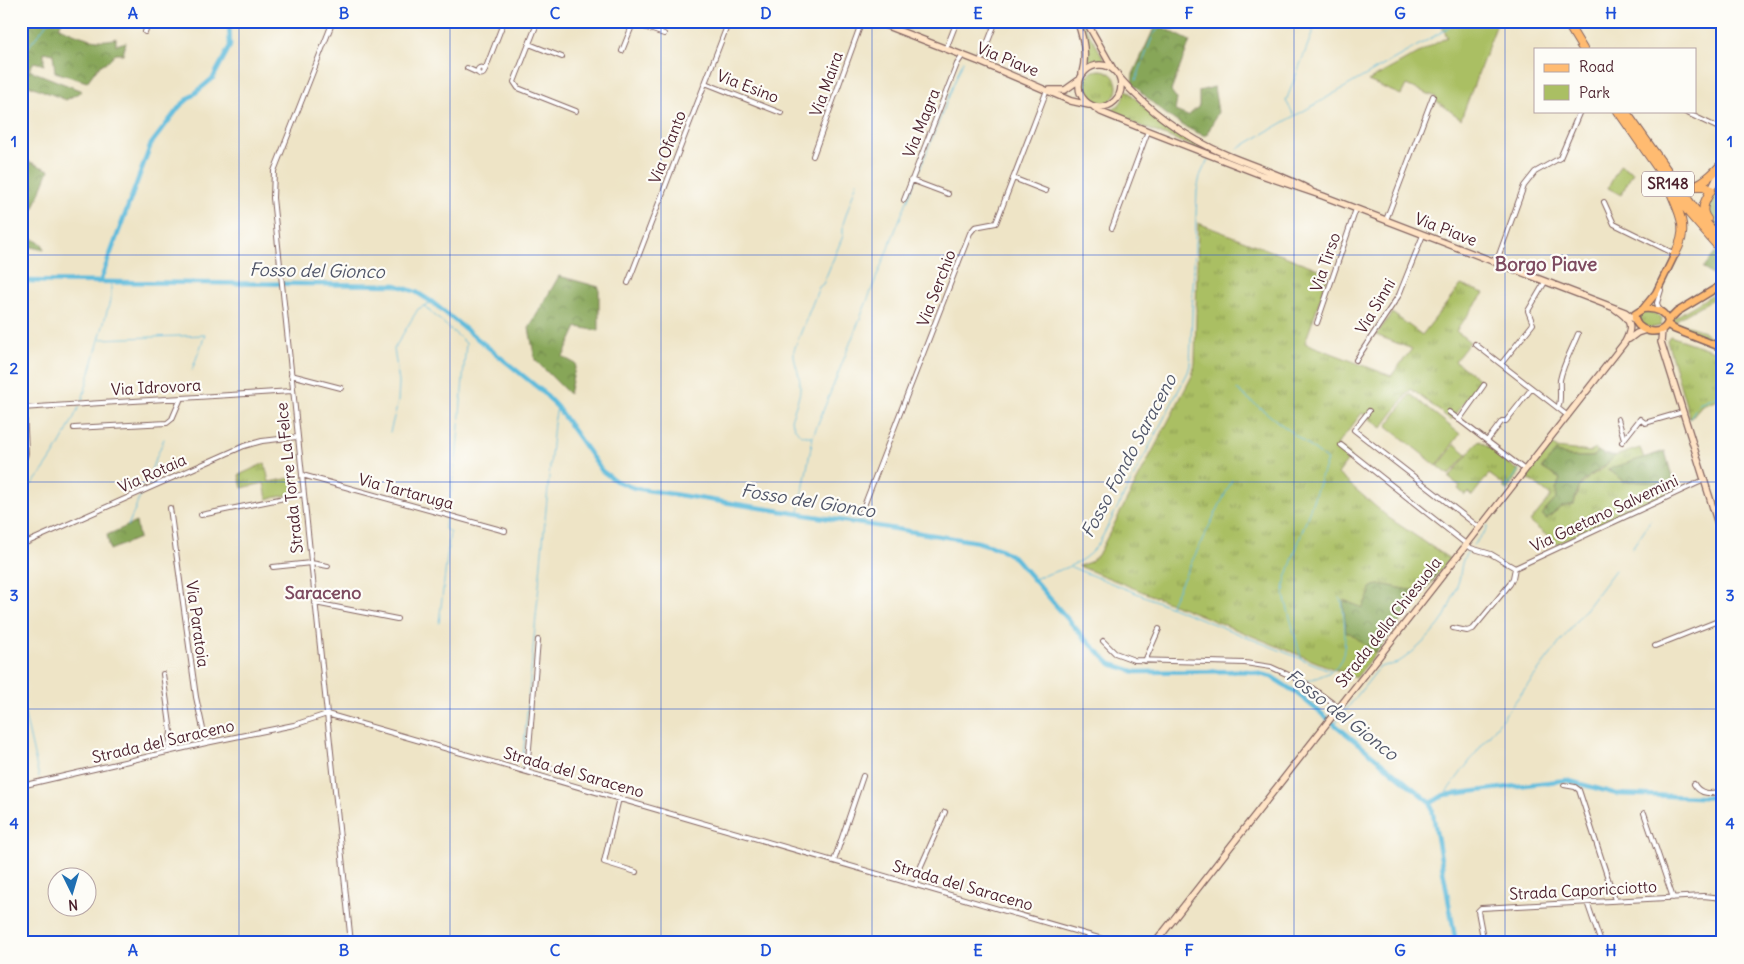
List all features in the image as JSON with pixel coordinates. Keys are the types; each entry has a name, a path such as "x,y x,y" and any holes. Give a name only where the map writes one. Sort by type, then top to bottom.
{"highway":[{"path":"1564,21 1578,48"},
{"path":"1564,21 1583,48"},
{"name":"SR148","path":"1619,112 1689,213 1723,252"},
{"name":"SR148","path":"1626,112 1668,173 1722,242"},
{"path":"1693,186 1723,165"},
{"path":"1656,167 1671,192 1682,221 1682,238 1675,254"},
{"path":"1668,173 1682,186 1712,187"},
{"path":"1709,176 1708,182 1712,187"},
{"path":"1712,187 1703,213 1722,242"}],"main road":[{"name":"Via Piave","path":"874,21 963,55 1071,101 1092,106 1101,112 1259,174 1323,196 1628,313 1635,320"},
{"path":"1077,21 1085,52 1078,85 1081,97 1092,106 1108,106 1114,102 1121,90 1119,77 1086,21"},
{"path":"1080,78 1090,67 1096,65 1103,65 1114,70"},
{"name":"Via Piave","path":"1119,77 1150,109 1192,137 1225,154 1323,196"},
{"name":"Via Piave","path":"1047,90 1063,91 1080,78"},
{"path":"1712,187 1723,165"},
{"path":"1675,254 1655,295 1635,314 1635,320 1638,326 1658,336 1661,342 1723,540"},
{"path":"1648,330 1664,322 1723,284"},
{"path":"1641,309 1652,308 1664,322 1678,330 1723,348"},
{"name":"Via Piave","path":"1615,309 1641,309"},
{"path":"1615,309 1628,320 1631,326 1630,332"},
{"name":"Strada della Chiesuola","path":"1155,943 1568,416 1625,342 1635,320"},
{"path":"1661,342 1664,322"},
{"name":"Strada della Chiesuola","path":"1625,342 1635,334 1648,330"}],"street":[{"path":"146,32 149,21"},
{"name":"Strada Torre La Felce","path":"333,21 274,171 273,198 351,943"},
{"path":"479,69 482,74 504,21"},
{"path":"538,21 515,79 515,85 518,88 576,111"},
{"name":"Via Ofanto","path":"628,283 729,21"},
{"name":"Via Maira","path":"814,156 862,21"},
{"path":"946,49 957,21"},
{"path":"980,62 996,21"},
{"path":"622,51 634,22 664,34"},
{"path":"529,44 562,57"},
{"name":"Via Magra","path":"904,200 957,64 963,55"},
{"path":"469,69 479,69 487,62"},
{"name":"Via Esino","path":"705,83 781,113"},
{"name":"Via Serchio","path":"862,511 970,233 975,227 996,223 1047,90"},
{"path":"1386,220 1433,96"},
{"path":"1496,263 1526,184 1535,172 1560,158 1580,112"},
{"path":"1685,112 1723,130"},
{"path":"1112,228 1148,131"},
{"path":"1013,178 1046,191"},
{"path":"911,180 948,194"},
{"path":"1604,202 1614,224 1675,254 1676,260 1658,296 1658,305 1664,322"},
{"name":"Via Tirso","path":"1317,323 1356,209"},
{"name":"Via Sinni","path":"1356,360 1399,295 1423,235"},
{"path":"1501,364 1533,324 1528,311 1545,282"},
{"path":"1558,408 1562,372 1578,334"},
{"path":"1475,344 1568,416"},
{"path":"291,375 341,388"},
{"path":"1459,420 1484,384"},
{"path":"1487,441 1502,421 1506,422 1532,388"},
{"name":"Via Idrovora","path":"22,408 292,392"},
{"path":"74,428 167,423 172,419 181,398"},
{"path":"21,458 25,457 26,453 22,408"},
{"path":"1369,411 1354,430 1480,528"},
{"path":"1449,412 1525,470"},
{"path":"1618,419 1623,441 1640,419 1645,423 1683,412"},
{"name":"Via Rotaia","path":"21,545 244,446 265,440 297,437"},
{"name":"Via Gaetano Salvemini","path":"1342,445 1466,545 1475,551 1493,555 1515,568"},
{"name":"Via Tartaruga","path":"302,475 505,531"},
{"name":"Via Gaetano Salvemini","path":"1515,568 1704,480"},
{"path":"201,515 304,494"},
{"name":"Via Paratoia","path":"170,508 196,696 206,743"},
{"path":"272,567 311,562 328,566"},
{"name":"Via Gaetano Salvemini","path":"1453,628 1467,631 1473,629 1510,584 1515,568"},
{"path":"315,603 397,619"},
{"path":"1655,646 1723,619"},
{"path":"1145,661 1159,629"},
{"path":"527,772 538,640"},
{"path":"1103,641 1117,654 1130,659 1244,663 1271,667 1304,682 1338,708"},
{"path":"162,674 171,730 168,752"},
{"name":"Strada del Saraceno","path":"21,786 206,743 294,725 327,714 1116,943"},
{"path":"527,762 554,769"},
{"path":"834,861 864,776"},
{"path":"1694,784 1698,790 1703,792 1723,792"},
{"path":"1564,785 1575,786 1579,790 1615,900"},
{"path":"619,798 604,862 636,872"},
{"path":"916,884 921,866 945,812"},
{"path":"1644,813 1673,898"},
{"name":"Strada Caporicciotto","path":"1484,943 1478,912 1479,908 1707,896 1723,898"},
{"path":"1587,902 1601,943"}],"green space":[{"path":"62,21 59,27 94,39 109,40 116,38 116,45 126,42 123,54 115,54 111,59 98,67 87,82 55,72 53,54 44,52 44,65 34,62 29,70 82,91 66,100 21,82 21,23"},
{"path":"1079,21 1082,21 1106,62 1096,61 1086,65 1086,43"},
{"path":"1442,21 1498,21 1461,119 1435,100 1436,97 1406,85 1401,95 1368,81 1447,37 1441,24"},
{"path":"1156,24 1190,41 1171,91 1177,99 1175,111 1188,116 1199,106 1199,91 1214,87 1218,112 1206,136 1175,121 1132,83 1133,74"},
{"path":"1100,70 1107,71 1112,75 1116,80 1116,94 1112,99 1107,103 1100,104 1093,103 1088,99 1084,94 1083,87 1084,80 1088,75 1093,71"},
{"path":"1126,89 1155,117 1188,140 1212,153 1253,167 1272,177 1107,113 1120,104"},
{"path":"28,161 49,170 24,233 43,245 44,250 21,246 21,164"},
{"path":"1620,165 1633,172 1621,195 1608,188"},
{"path":"1723,174 1723,234 1708,217 1706,209"},
{"path":"1198,223 1329,273 1305,343 1391,376 1412,349 1376,335 1392,313 1422,335 1461,285 1484,293 1456,331 1470,342 1455,361 1480,380 1451,420 1411,389 1382,428 1362,413 1337,445 1351,456 1338,474 1389,518 1450,559 1437,575 1427,574 1415,590 1386,585 1375,586 1370,588 1370,593 1362,608 1344,600 1350,632 1376,653 1356,678 1079,566 1090,562 1098,555 1192,376 1195,363"},
{"path":"1718,250 1723,255 1723,282 1703,268"},
{"path":"559,276 599,287 599,331 577,327 563,357 576,364 569,394 535,360 529,328"},
{"path":"1723,288 1723,293 1678,319 1676,322 1701,330 1711,338 1710,340 1671,325 1672,319"},
{"path":"1650,311 1662,320 1660,326 1651,328 1640,324 1637,315 1639,312"},
{"path":"1670,336 1723,354 1723,397 1702,405 1690,419 1667,340"},
{"path":"1410,394 1460,434 1437,466 1387,426"},
{"path":"1479,440 1520,472 1507,490 1503,487 1504,485 1489,474 1472,496 1468,492 1465,495 1458,489 1460,486 1449,478"},
{"path":"1455,444 1467,454 1449,475 1438,466"},
{"path":"1552,445 1556,448 1591,452 1594,449 1598,451 1594,457 1569,457 1556,451 1542,468 1560,479 1556,490 1557,498 1542,514 1546,519 1561,507 1574,504 1579,488 1589,477 1602,469 1615,456 1640,448 1644,458 1609,470 1624,481 1662,483 1670,490 1678,487 1671,492 1557,544 1530,522 1551,496 1526,477"},
{"path":"1556,451 1569,457 1594,457 1598,451 1615,456 1582,483 1574,504 1561,507 1546,519 1542,514 1557,498 1556,490 1560,479 1542,468"},
{"path":"1665,451 1673,481 1678,487 1670,490 1662,483 1624,481 1608,469"},
{"path":"265,463 269,482 297,477 299,493 267,499 264,483 242,488 239,475"},
{"path":"136,522 139,538 110,550 107,535"},
{"path":"1427,574 1437,575 1376,653 1350,633 1346,633 1343,600 1362,608 1370,593 1370,588 1386,585 1415,590"}],"waterway":[{"path":"21,56 49,21"},
{"path":"100,282 151,144 180,106 213,78 230,46 229,21"},
{"path":"1136,80 1153,35 1162,21"},
{"path":"1294,115 1286,101 1317,21"},
{"name":"Fosso Fondo Saraceno","path":"1237,149 1452,26 1453,21"},
{"path":"799,512 813,436 963,61"},
{"name":"Fosso Fondo Saraceno","path":"1034,579 1078,562 1093,551 1099,543 1188,372 1190,365 1197,191 1200,176 1208,159"},
{"path":"812,436 801,435 791,420 800,389 794,350 819,287 823,284 843,236 843,224 857,182"},
{"name":"Fosso del Gionco","path":"21,281 396,285 416,292 432,302 542,391 557,407 602,471 616,481 634,488 978,542 1000,549 1015,558 1084,638 1111,664 1136,672 1248,671 1272,677 1295,692 1431,803 1456,943"},
{"path":"82,401 111,297 111,282"},
{"path":"390,432 398,402 399,382 394,349 418,309 432,302"},
{"path":"424,306 466,343 456,462"},
{"path":"100,339 205,335 192,370"},
{"path":"1237,390 1327,460 1285,581 1284,595 1301,658"},
{"path":"1690,418 1699,403 1723,393"},
{"path":"21,494 46,466 79,407"},
{"path":"522,768 557,407"},
{"path":"144,487 164,439"},
{"path":"448,512 455,466"},
{"path":"1505,489 1521,468"},
{"path":"1170,606 1232,480"},
{"path":"128,526 141,494"},
{"path":"439,623 450,532 445,529 446,518"},
{"path":"1632,548 1651,520"},
{"path":"1473,545 1487,529 1487,525"},
{"path":"1334,725 1379,668 1395,664 1403,659 1431,635 1440,624 1450,605 1459,581 1463,559 1469,550"},
{"path":"1071,567 1332,671"},
{"path":"1444,795 1615,570"},
{"path":"1307,681 1332,671 1338,666 1342,658 1345,628 1340,598"},
{"path":"1295,692 1304,684"},
{"path":"21,698 39,777"},
{"path":"1431,803 1444,795 1566,780 1617,794 1723,798"}],"district":[{"name":"Borgo Piave","path":"1546,264"},
{"name":"Saraceno","path":"323,593"}]}
